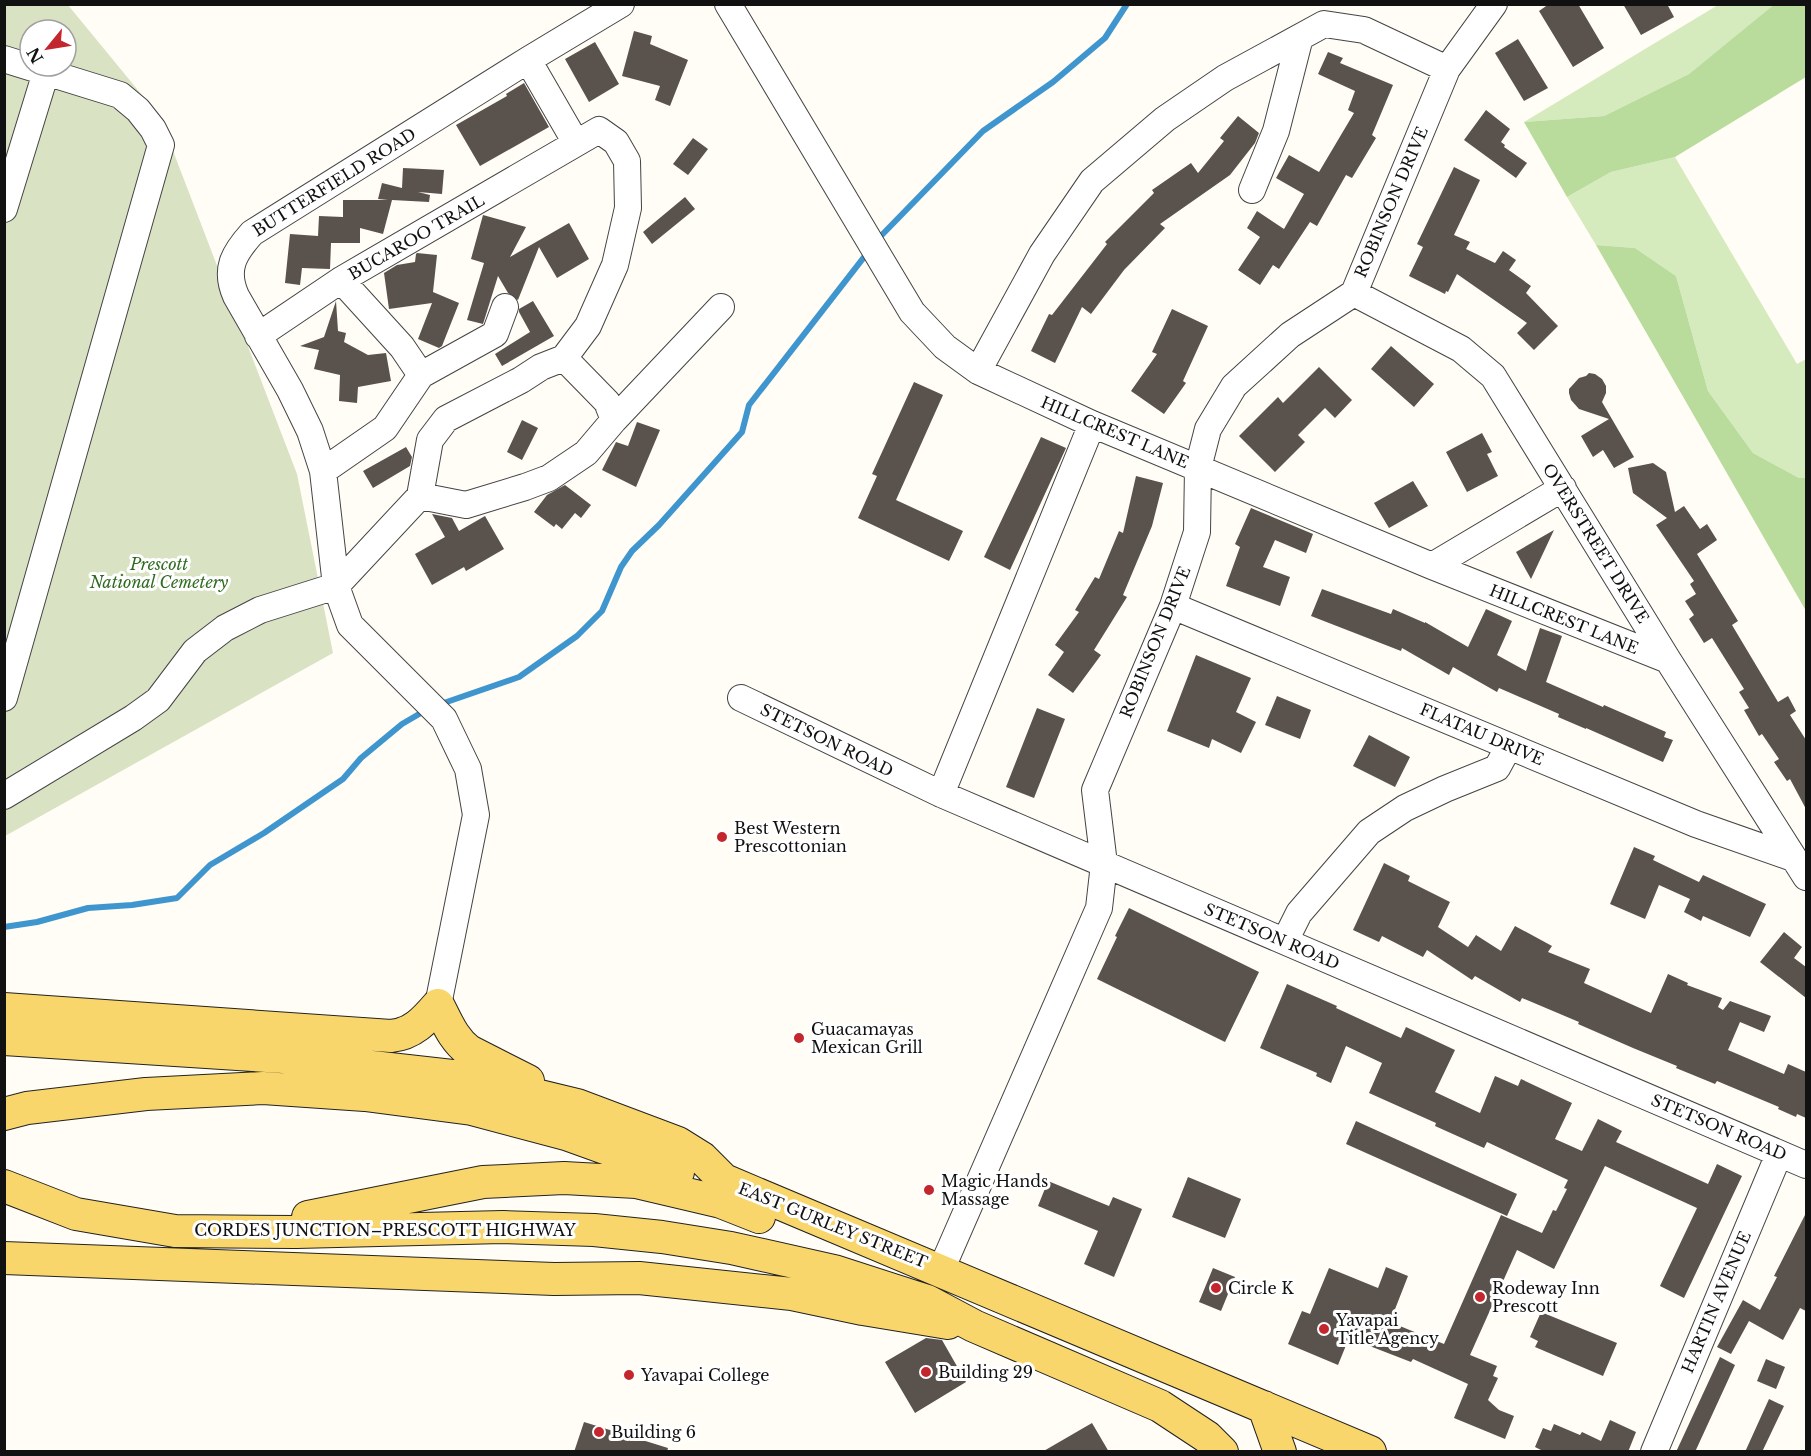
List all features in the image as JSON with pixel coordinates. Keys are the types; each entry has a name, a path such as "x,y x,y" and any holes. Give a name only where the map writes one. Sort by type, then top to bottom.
{"main road":[{"path":"4,1010 391,1036 400,1035 417,1027 438,1005 453,1035 469,1051 577,1105"},
{"path":"4,1039 283,1057"},
{"path":"4,1093 64,1082 283,1057"},
{"name":"EAST GURLEY STREET","path":"283,1057 461,1077 577,1105 678,1143 702,1158 724,1180 1370,1452"},
{"path":"4,1114 27,1108 146,1094 263,1088 365,1095 472,1108 566,1134 669,1171 724,1180"},
{"path":"176,1231 294,1220 483,1182 564,1178 636,1182 721,1202 939,1291 1011,1299"},
{"name":"CORDES JUNCTION–PRESCOTT HIGHWAY","path":"4,1186 76,1214 176,1231 296,1232 503,1227 594,1230 662,1238 731,1248 834,1271 927,1301 974,1326"},
{"path":"4,1258 554,1279 639,1278 792,1294 931,1322 974,1326 1160,1406 1207,1437 1222,1452"},
{"path":"1264,1407 1280,1452"}],"street":[{"name":"BUTTERFIELD ROAD","path":"438,1005 476,815 468,769 444,719 350,625 336,586 323,471 305,420 236,296 232,287 231,272 236,250 252,232 621,4"},
{"name":"HILLCREST LANE","path":"728,4 912,312 945,347 978,371 1092,424 1432,566 1668,660"},
{"name":"ROBINSON DRIVE","path":"942,1270 1100,908 1104,864 1095,790 1173,606 1197,532 1198,468 1208,429 1234,386 1290,335 1353,293 1447,69 1494,4"},
{"path":"978,371 1042,254 1092,181 1165,119 1225,78 1324,24 1364,30 1447,69"},
{"path":"1252,190 1276,131 1300,37"},
{"path":"528,60 576,143"},
{"path":"4,209 44,78"},
{"path":"4,698 161,146 153,129 138,110 120,95 65,78"},
{"name":"BUCAROO TRAIL","path":"258,336 341,280 598,130 616,142 627,161 628,208 615,265 588,326 564,357"},
{"path":"341,280 402,347 421,375"},
{"name":"OVERSTREET DRIVE","path":"1353,293 1461,349 1493,376 1668,660 1800,868"},
{"path":"420,496 466,506 549,478 585,453 722,307"},
{"path":"323,471 385,428 421,375 495,334 505,308"},
{"path":"4,796 133,718 158,700 195,651 225,628 260,610 336,586 420,496 430,440 446,419 521,380 541,367 564,357 607,402 614,420"},
{"path":"941,794 1092,424"},
{"path":"1432,566 1563,488"},
{"name":"FLATAU DRIVE","path":"1173,606 1800,868"},
{"name":"STETSON ROAD","path":"741,698 941,794 1806,1164"},
{"path":"1285,941 1299,914 1369,832 1405,808 1497,768 1509,746"},
{"name":"HARTIN AVENUE","path":"1654,1452 1779,1154"}],"green space":[{"path":"1775,4 1806,5 1806,77 1675,157 1611,172 1567,197 1524,122 1604,116 1689,74"},
{"name":"Prescott National Cemetery","path":"5,5 68,5 160,117 297,474 333,653 5,836"},
{"path":"1718,5 1775,5 1689,74 1604,116 1524,122"},
{"path":"1675,157 1797,364 1806,359 1806,478 1799,478 1753,453 1708,391 1676,276 1635,248 1596,245 1567,197 1611,172"},
{"path":"1596,245 1635,248 1676,276 1708,391 1753,453 1799,478 1806,478 1806,611"}],"building":[{"path":"1549,4 1578,4 1604,48 1573,67 1539,11"},
{"path":"1623,4 1667,4 1674,17 1641,35"},
{"path":"634,31 652,36 650,44 688,60 670,106 655,100 660,86 622,76"},
{"path":"1518,39 1548,88 1524,101 1495,53"},
{"path":"595,42 619,84 589,102 565,59"},
{"path":"1328,52 1343,58 1340,63 1393,85 1372,135 1376,138 1352,178 1346,175 1317,226 1310,222 1279,269 1273,265 1260,285 1238,270 1260,237 1247,228 1257,211 1284,229 1304,194 1276,178 1289,155 1319,172 1354,113 1348,110 1355,91 1318,74"},
{"path":"524,83 549,127 480,166 456,125 507,96 506,94"},
{"path":"1486,110 1510,129 1501,142 1505,145 1504,147 1527,163 1516,178 1464,140"},
{"path":"1238,116 1259,133 1255,143 1230,175 1160,224 1165,228 1124,270 1091,314 1082,307 1055,363 1031,351 1049,314 1052,315 1107,244 1105,242 1154,193 1152,190 1191,163 1198,173 1224,141 1220,138"},
{"path":"693,138 708,149 688,175 673,164"},
{"path":"1454,167 1480,180 1454,235 1470,242 1466,249 1495,263 1503,251 1516,260 1509,270 1531,286 1526,293 1558,326 1534,350 1517,333 1527,323 1457,274 1445,294 1409,276 1423,247 1417,244"},
{"path":"403,168 444,170 442,194 418,192 430,195 429,202 392,200 383,234 360,228 360,243 331,243 330,269 302,268 300,285 285,283 290,234 318,236 319,216 343,217 343,200 388,200 378,199 382,183 402,188"},
{"path":"685,197 695,209 652,244 643,232"},
{"path":"483,215 526,227 510,257 569,223 589,259 557,278 539,247 518,300 508,293 498,276 483,324 467,320 484,263 471,259"},
{"path":"417,253 437,255 433,292 459,303 442,346 439,348 418,339 432,303 389,309 384,273 397,265 415,262"},
{"path":"336,301 338,331 346,333 344,342 368,355 386,353 391,381 358,387 357,403 339,401 340,375 314,369 319,350 300,346 324,337"},
{"path":"533,301 554,336 502,366 495,354 530,332 519,309"},
{"path":"1172,309 1208,326 1183,381 1186,383 1164,414 1131,391 1157,354 1152,352"},
{"path":"1391,346 1434,384 1414,407 1371,369"},
{"path":"1319,367 1352,400 1335,418 1325,408 1298,435 1305,442 1275,472 1239,436 1278,397 1283,403"},
{"path":"1589,373 1602,379 1606,386 1602,402 1634,457 1614,468 1603,450 1593,457 1581,436 1609,419 1579,409 1571,400 1569,393 1569,389 1579,378"},
{"path":"914,382 943,395 896,500 963,531 949,561 858,518 877,476 872,474"},
{"path":"522,420 538,428 522,460 507,452"},
{"path":"637,422 660,430 636,487 602,470 616,442 628,446"},
{"path":"1482,433 1492,452 1487,454 1498,476 1467,492 1446,452"},
{"path":"1041,437 1066,448 1010,570 984,557"},
{"path":"406,447 412,457 410,466 373,488 363,471"},
{"path":"1653,463 1666,472 1675,512 1684,506 1700,529 1707,524 1717,540 1697,554 1738,621 1732,625 1778,702 1788,696 1796,711 1790,715 1806,740 1806,809 1790,779 1787,781 1774,762 1779,759 1762,734 1759,736 1744,710 1749,708 1739,692 1744,689 1712,638 1704,643 1689,619 1694,615 1685,601 1696,594 1690,584 1694,581 1656,525 1667,518 1633,493 1628,468"},
{"path":"1136,476 1163,483 1152,526 1123,595 1127,597 1094,650 1101,655 1073,693 1048,675 1064,652 1055,645 1079,612 1075,610 1095,577 1099,579 1119,531 1123,533"},
{"path":"1413,481 1428,506 1389,528 1374,503"},
{"path":"565,485 591,505 581,518 575,513 562,529 556,524 554,527 534,512 547,495"},
{"path":"1251,508 1313,534 1306,553 1275,540 1263,567 1290,577 1280,606 1226,586 1240,547 1235,544"},
{"path":"432,514 452,518 459,531 485,516 504,549 466,571 464,567 432,585 415,554 445,537"},
{"path":"1554,530 1531,579 1516,552"},
{"path":"1322,589 1391,614 1393,609 1425,622 1468,647 1486,609 1512,621 1497,655 1526,671 1540,628 1562,636 1546,682 1666,732 1664,737 1673,740 1663,762 1558,717 1559,714 1499,688 1497,692 1453,667 1449,675 1402,648 1401,651 1311,616"},
{"path":"1196,655 1251,678 1236,712 1256,722 1241,753 1212,739 1209,748 1167,731"},
{"path":"1277,696 1311,710 1300,739 1265,725"},
{"path":"1037,708 1065,719 1034,798 1006,787"},
{"path":"1369,735 1410,757 1395,787 1353,766"},
{"path":"1634,847 1655,856 1653,860 1699,882 1703,875 1766,904 1750,937 1703,916 1701,921 1684,912 1690,899 1659,885 1645,919 1610,904"},
{"path":"1384,863 1410,876 1408,881 1450,902 1438,927 1468,947 1476,935 1501,951 1515,926 1552,946 1548,952 1590,969 1584,983 1651,1013 1668,974 1688,983 1687,985 1722,998 1718,1007 1723,1010 1730,1001 1771,1016 1764,1032 1740,1022 1728,1050 1784,1074 1788,1064 1806,1072 1806,1118 1797,1114 1796,1117 1778,1109 1779,1107 1717,1081 1715,1084 1676,1068 1677,1066 1522,998 1520,1002 1475,976 1472,980 1427,950 1423,957 1382,936 1379,942 1353,930"},
{"path":"1129,908 1259,972 1225,1042 1097,979"},
{"path":"1784,932 1802,947 1794,958 1806,967 1806,998 1760,962"},
{"path":"1287,984 1401,1038 1406,1027 1455,1050 1435,1092 1480,1113 1495,1076 1518,1086 1521,1079 1572,1103 1555,1139 1582,1151 1598,1119 1622,1131 1616,1142 1708,1184 1717,1164 1742,1176 1684,1298 1660,1286 1697,1208 1605,1166 1554,1269 1517,1250 1470,1355 1497,1366 1493,1376 1498,1378 1488,1400 1499,1410 1514,1416 1505,1439 1454,1418 1468,1384 1413,1359 1411,1362 1349,1338 1338,1365 1288,1344 1302,1311 1310,1314 1329,1268 1378,1288 1386,1267 1408,1276 1390,1322 1444,1344 1501,1215 1542,1233 1567,1189 1564,1188 1568,1180 1487,1142 1484,1148 1435,1126 1436,1123 1369,1093 1382,1063 1346,1046 1331,1083 1316,1076 1317,1073 1260,1048"},
{"path":"1356,1121 1517,1194 1507,1216 1346,1144"},
{"path":"1188,1177 1241,1199 1225,1238 1172,1217"},
{"path":"1048,1181 1109,1206 1113,1197 1142,1209 1114,1277 1084,1264 1098,1231 1038,1206"},
{"path":"1806,1213 1806,1311 1800,1308 1783,1340 1749,1321 1731,1354 1717,1347 1743,1300 1760,1310 1777,1277 1774,1276"},
{"path":"1213,1268 1235,1277 1221,1311 1199,1302"},
{"path":"1541,1312 1617,1343 1603,1376 1535,1347 1538,1341 1530,1337"},
{"name":"Building 29","path":"926,1338 942,1340 966,1382 915,1413 885,1362"},
{"path":"1720,1357 1735,1365 1695,1452 1676,1452"},
{"path":"1766,1359 1785,1367 1776,1389 1757,1381"},
{"path":"1769,1399 1784,1406 1762,1452 1745,1452"},
{"path":"1610,1420 1636,1432 1628,1452 1545,1452 1535,1447 1543,1428 1551,1431 1554,1424 1580,1435 1582,1432 1601,1441"},
{"name":"Building 6","path":"584,1422 668,1448 667,1452 574,1452"},
{"path":"1092,1423 1109,1452 1042,1452"}],"waterway":[{"path":"876,241 983,131 1053,82 1105,38 1127,4"},
{"path":"438,705 519,677 577,636 602,611 621,567 632,551 659,525 742,432 749,405 868,252"},
{"path":"4,927 37,922 88,908 132,905 177,898 210,865 264,833 343,779 361,758 402,724 426,710"}],"place":[{"name":"Best Western Prescottonian","path":"722,837"},
{"name":"Guacamayas Mexican Grill","path":"799,1038"},
{"name":"Magic Hands Massage","path":"929,1190"},
{"name":"Circle K","path":"1216,1288"},
{"name":"Rodeway Inn Prescott","path":"1480,1297"},
{"name":"Yavapai Title Agency","path":"1324,1329"},
{"name":"Building 29","path":"926,1372"},
{"name":"Yavapai College","path":"629,1375"},
{"name":"Building 6","path":"599,1432"}]}
